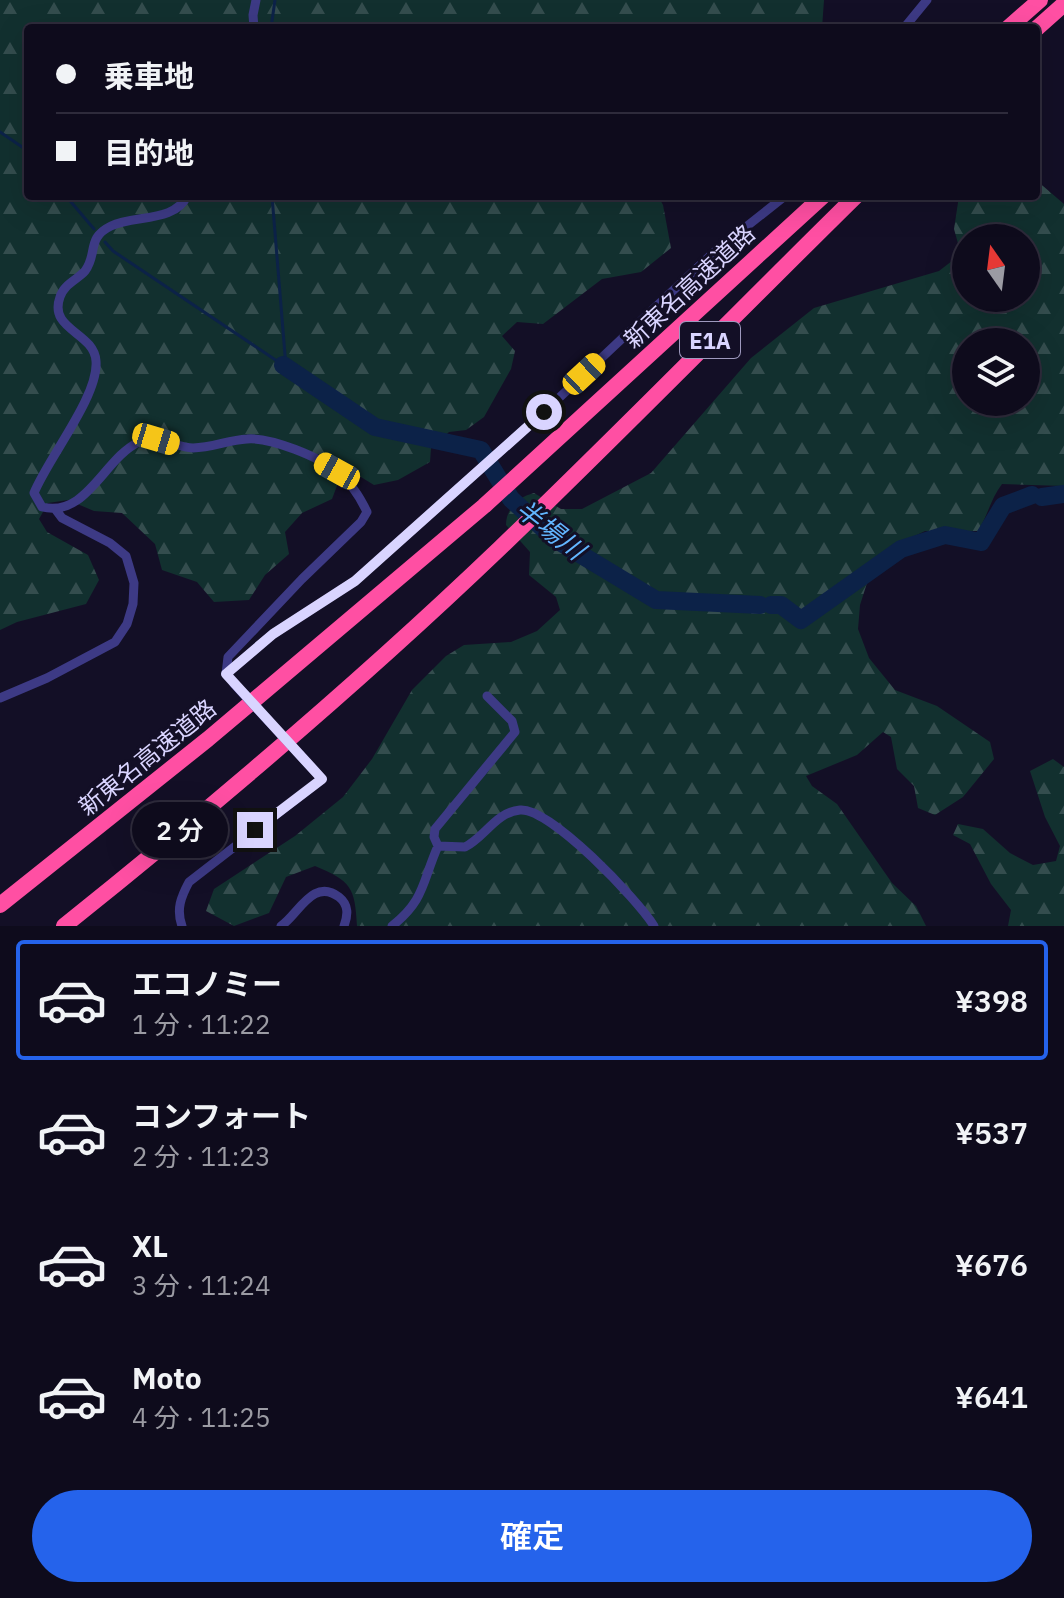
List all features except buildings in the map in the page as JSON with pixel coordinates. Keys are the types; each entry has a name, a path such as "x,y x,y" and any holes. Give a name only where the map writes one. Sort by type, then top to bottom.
{"highway":[{"path":"1012,24 1038,0"},
{"path":"1040,25 1064,4"},
{"name":"新東名高速道路","path":"0,905 208,739 484,506 819,200"},
{"name":"E1A","path":"64,926 236,787 499,549 852,200"}],"street":[{"path":"254,24 256,0"},
{"path":"907,24 927,0"},
{"path":"182,926 178,916 181,897 189,882 322,779 226,674 228,657 361,522 367,512 360,497 337,471 308,455 262,439 245,439 210,448 185,448 156,439 142,440 126,450 73,504 56,510 42,507 34,493 89,394 96,362 91,349 65,326 58,313 60,297 66,286 84,272 91,261 94,240 109,227 131,219 172,212 185,200"},
{"path":"226,674 273,634 355,581 713,253 780,200"},
{"path":"0,698 47,678 115,642 127,624 133,604 134,583 126,556 110,543 62,518 56,510"},
{"path":"392,926 411,912 415,905 438,846 435,829 515,732 512,721 487,696"},
{"path":"438,846 465,847 505,813 530,810 556,826 605,869 654,926"},
{"path":"281,926 290,920 305,900 317,892 333,893 343,899 348,911 344,926"}],"green space":[{"path":"0,0 824,0 822,24 24,24 24,200 660,200 671,248 641,272 602,279 543,324 517,322 502,336 515,351 511,369 484,417 466,430 449,432 431,448 430,462 398,480 374,485 356,474 338,483 332,499 302,513 285,532 289,554 265,575 249,600 214,602 197,582 162,570 155,544 122,513 94,511 68,500 48,503 39,519 47,532 88,555 99,580 86,604 17,622 0,630"},
{"path":"1040,183 1064,204 1064,486 1002,484 978,531 925,531 892,547 874,561 860,605 858,629 869,658 895,690 937,706 990,742 994,759 963,797 935,815 918,808 914,786 897,769 891,737 883,732 857,755 806,776 812,786 837,804 892,883 916,906 926,926 357,926 355,902 349,887 336,876 315,866 286,877 269,913 234,926 206,911 214,889 295,836 343,797 372,759 412,690 446,656 464,645 511,642 537,631 560,610 556,597 529,575 530,552 506,525 508,514 518,501 534,493 561,509 582,509 651,473 751,358 814,308 939,271 952,261 952,312 1040,312 1040,224 955,224 958,200 1040,200"},
{"path":"1053,759 1064,767 1064,926 1008,926 1011,910 991,884 970,844 953,835 958,824 983,829 1010,853 1033,865 1056,861 1060,846 1045,817 1030,771"}],"waterway":[{"path":"272,24 275,0"},
{"path":"0,132 24,148"},
{"path":"69,200 94,229"},
{"path":"272,200 286,367"},
{"path":"105,242 113,251 283,365"},
{"name":"半場川","path":"283,365 375,427 481,450 511,499 555,539 656,600 760,605"},
{"name":"半場川","path":"1042,497 1064,494"},
{"name":"半場川","path":"771,605 781,605 801,620 901,549 945,535 981,542 1003,506 1032,495"}],"route":[{"path":"255,830 322,779 226,674 273,634 355,581 544,412"}]}
